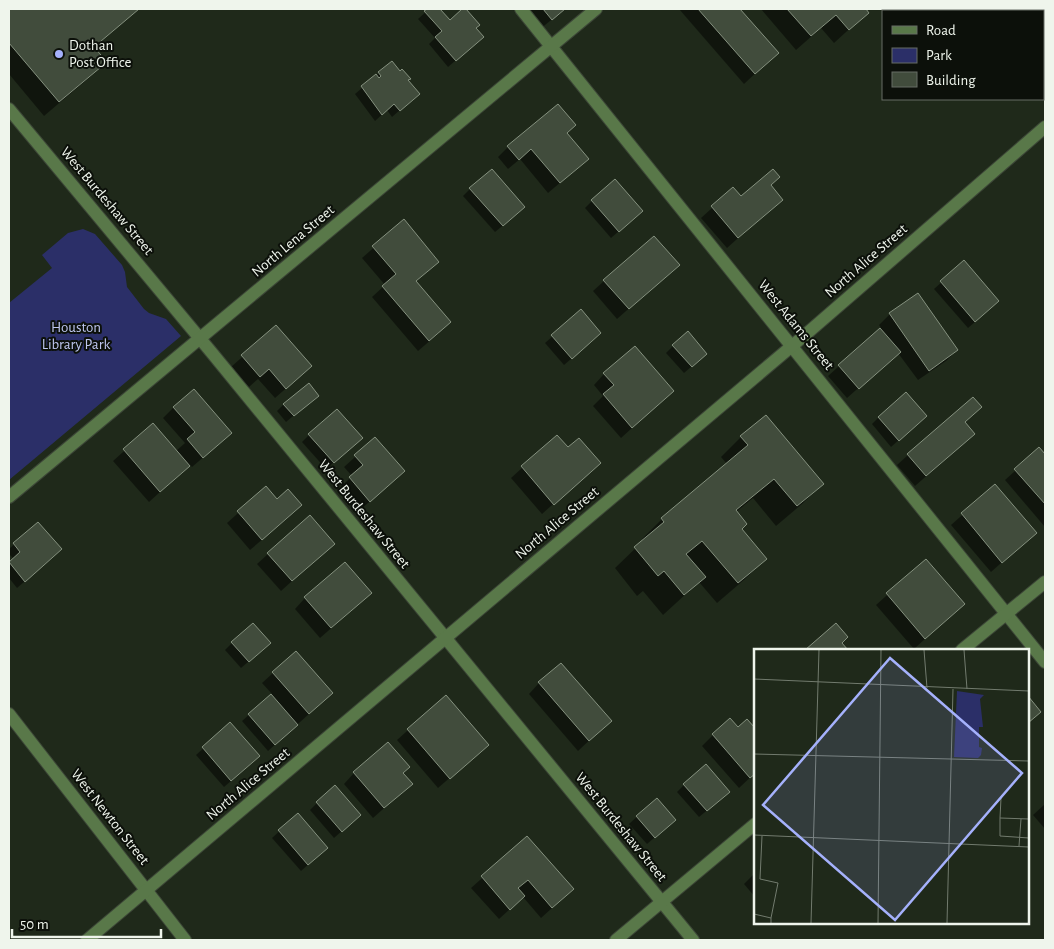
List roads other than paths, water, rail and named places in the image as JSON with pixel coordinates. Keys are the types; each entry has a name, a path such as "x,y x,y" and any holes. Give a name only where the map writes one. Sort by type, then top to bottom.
{"street":[{"name":"West Adams Street","path":"521,9 1007,612 1045,662"},
{"name":"North Lena Street","path":"9,497 596,9"},
{"name":"West Burdeshaw Street","path":"9,109 693,940"},
{"name":"North Alice Street","path":"88,940 792,346 1045,128"},
{"path":"963,649 1045,582"},
{"name":"West Newton Street","path":"9,714 185,940"},
{"path":"616,940 754,825"}],"place":[{"name":"Dothan Post Office","path":"59,54"}],"park label":[{"name":"Houston Library Park","path":"76,336"}]}
